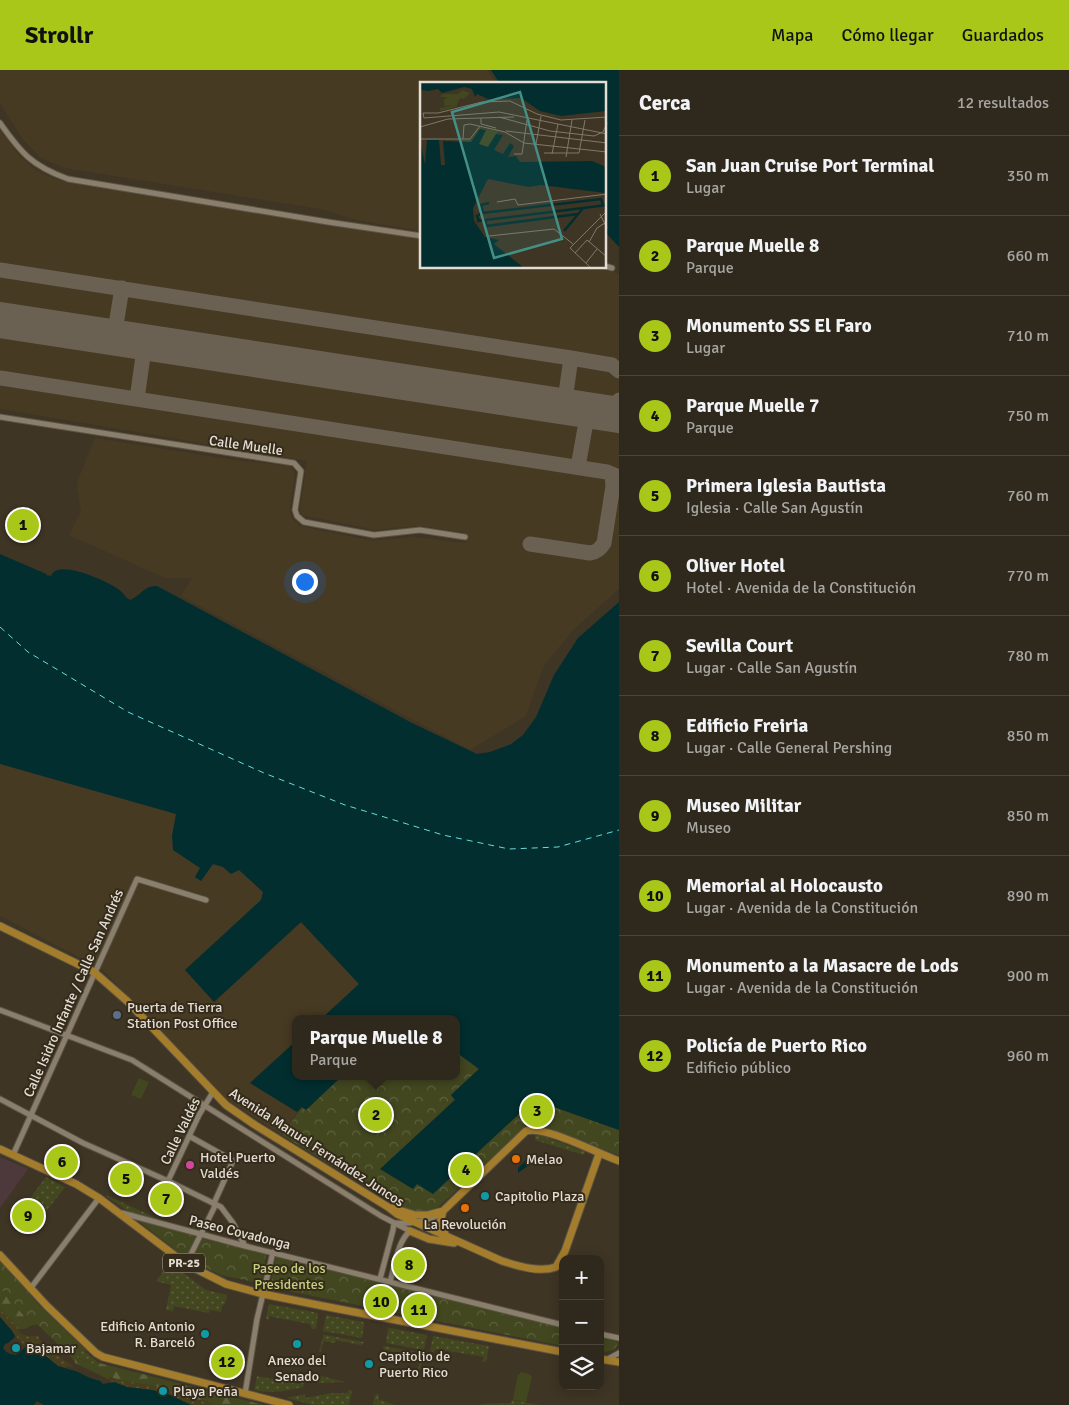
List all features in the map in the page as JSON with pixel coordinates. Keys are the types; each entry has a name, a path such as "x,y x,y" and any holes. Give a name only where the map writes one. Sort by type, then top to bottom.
{"main road":[{"name":"Avenida Manuel Fernández Juncos","path":"0,927 94,972 127,1001 226,1105 255,1125 388,1207 396,1214 502,1261 538,1268 556,1267 560,1263 599,1154"},
{"path":"388,1207 415,1216 443,1211 526,1131 535,1130 543,1132 619,1161"},
{"name":"PR-25","path":"0,1149 61,1176 99,1198 186,1264 226,1284 263,1294 559,1351"},
{"path":"443,1211 440,1223 447,1236"},
{"path":"410,1231 429,1239 465,1244"},
{"path":"0,1255 30,1289 87,1345 103,1357 289,1405"},
{"path":"604,1359 619,1362"}],"street":[{"path":"0,122 28,158 48,172 68,179 420,236"},
{"path":"606,266 612,268"},
{"name":"Calle Muelle","path":"0,417 294,463 300,471 295,510 297,516 304,522 374,536 420,530 465,537"},
{"name":"Calle Isidro Infante / Calle San Andrés","path":"13,1155 137,878 206,900"},
{"path":"0,1010 132,1060 394,1223 410,1231 405,1235 400,1245 390,1282"},
{"name":"Calle Valdés","path":"168,1181 204,1106 213,1092"},
{"path":"0,1099 83,1143 214,1204 225,1211 245,1246"},
{"path":"186,1264 214,1208 214,1204 232,1164 232,1160 190,1136"},
{"path":"30,1289 99,1198"},
{"name":"Paseo Covadonga","path":"116,1211 245,1246 559,1324"},
{"path":"394,1223 404,1224 436,1217 443,1211"},
{"path":"380,1279 394,1223"},
{"path":"245,1394 252,1345 273,1252"},
{"path":"604,1335 619,1338"},
{"path":"604,1359 619,1353"}],"shaded area":[{"path":"0,70 487,70 495,82 420,82 420,231 357,220 320,209 65,168 41,158 22,138 0,103"},
{"path":"0,130 19,155 33,168 61,181 420,238 420,269 604,269 619,274 619,589 573,630 543,667 526,716 470,750 181,596 192,578 165,578 69,535 81,511 77,488 78,480 95,438 235,460 290,466 295,472 290,509 292,519 300,526 373,541 413,537 465,543 467,533 422,526 375,530 302,515 300,510 307,461 0,409"},
{"path":"0,763 177,814 172,835 201,868 195,877 213,864 223,867 231,874 239,870 263,892 262,899 215,1001 301,922 359,984 325,1015 292,1015 292,1045 250,1083 297,1112 282,1135 226,1099 102,969 0,916"},
{"path":"0,1157 28,1169 0,1208"}],"green space":[{"path":"460,1055 479,1069 451,1095 455,1099 381,1169 413,1189 417,1184 515,1118 534,1100 619,1130 619,1155 537,1126 526,1127 437,1208 420,1212 393,1203 282,1135 302,1107 306,1110 338,1080 460,1080"},
{"path":"139,1078 149,1082 141,1099 131,1095"},
{"path":"535,1133 580,1150 586,1150 584,1155 535,1140"},
{"path":"46,1177 65,1187 44,1214 27,1202"},
{"path":"106,1195 163,1221 129,1212"},
{"path":"136,1219 193,1234 196,1238 188,1254 182,1255"},
{"path":"203,1239 266,1254 262,1281 260,1283 221,1275 193,1262 195,1249"},
{"name":"Paseo de los Presidentes","path":"276,1257 559,1327 559,1345 273,1288 271,1283"},
{"path":"0,1260 40,1306 87,1351 66,1352 38,1325 32,1325 0,1288"},
{"path":"170,1263 206,1290 227,1295 221,1312 210,1310 209,1313 174,1306 173,1311 166,1310 171,1285 156,1281"},
{"path":"0,1288 32,1325 25,1329 19,1329 0,1310"},
{"path":"269,1304 318,1313 316,1329 312,1329 310,1324 268,1316 269,1320 266,1319"},
{"path":"326,1315 363,1322 362,1338 323,1331"},
{"path":"388,1329 427,1335 424,1350 386,1343"},
{"path":"324,1334 364,1342 361,1345 336,1340 335,1343 323,1341 321,1352 319,1352"},
{"path":"433,1336 489,1346 486,1362 482,1361 484,1357 437,1349 433,1352 430,1351"},
{"path":"604,1338 617,1342 618,1344 614,1350 604,1352"},
{"path":"383,1346 422,1353 420,1370 418,1370 420,1360 407,1358 407,1354 384,1350"},
{"path":"84,1351 99,1363 93,1364 76,1357 75,1363 68,1352"},
{"path":"75,1357 93,1364 99,1363 264,1405 213,1405 207,1401 193,1399 192,1395 186,1393 185,1395 155,1386 117,1380 112,1377 106,1378 75,1363"},
{"path":"520,1372 529,1374 532,1377 526,1402 513,1400"},
{"path":"317,1375 345,1382 316,1383"},
{"path":"257,1376 300,1384 302,1379 305,1380 303,1387 267,1392 254,1390"},
{"path":"349,1389 352,1391 349,1405 313,1405 287,1398 305,1394 306,1398 331,1393 348,1393"},
{"path":"375,1395 379,1395 378,1399 395,1405 373,1405"},
{"path":"512,1400 540,1405 480,1405 511,1403"}],"sand":[{"path":"0,1310 19,1329 20,1333 27,1336 38,1336 43,1345 74,1367 67,1366 65,1368 58,1366 35,1347 26,1347 0,1317"},
{"name":"Playa Peña","path":"106,1378 155,1386 185,1395 186,1393 192,1395 193,1399 207,1401 213,1405 191,1405 168,1394 127,1387 110,1382 111,1380"}],"water":[{"path":"491,70 619,70 619,247 606,233 606,82 499,82"},
{"path":"0,554 48,576 57,570 64,569 89,575 118,589 130,600 149,587 157,586 412,723 477,754 490,752 511,744 523,735 536,717 554,675 578,638 619,602 619,1130 534,1100 433,1194 417,1184 413,1189 380,1169 455,1100 451,1095 479,1069 460,1055 460,1015 325,1015 359,984 301,922 214,1002 185,970 261,900 263,892 239,870 231,874 223,867 213,864 201,881 195,877 200,868 173,850 172,836 176,814 0,764"},
{"path":"292,1045 292,1080 338,1080 306,1110 302,1107 297,1112 250,1083"},
{"path":"536,1153 536,1160 531,1160 529,1165 518,1173 518,1168 526,1160 527,1155"},
{"path":"0,1317 15,1337 5,1344 3,1348 8,1353 16,1355 27,1346 35,1347 58,1366 78,1372 103,1384 114,1382 127,1387 152,1390 168,1394 191,1405 44,1405 37,1401 34,1405 0,1405"}],"pier":[{"path":"0,552 48,573 55,568 51,576 0,554"}],"ferry route":[{"path":"0,627 28,652 128,712 264,773 345,805 443,835 509,849 558,847 619,830"}],"taxiway":[{"path":"0,270 571,358 612,365 619,371"},
{"path":"114,337 122,288"},
{"path":"137,399 145,342"},
{"path":"564,407 571,358"},
{"path":"0,378 607,472 619,477"},
{"path":"606,413 619,400"},
{"path":"578,467 588,411"},
{"path":"530,544 590,553 600,549 604,543 613,486 612,475 607,472"}],"runway":[{"path":"0,320 619,415"}],"place":[{"name":"San Juan Cruise Port Terminal","path":"23,525"},
{"name":"Puerta de Tierra Station Post Office","path":"117,1015"},
{"name":"Monumento SS El Faro","path":"537,1111"},
{"name":"Parque Muelle 8","path":"376,1115"},
{"name":"Melao","path":"516,1159"},
{"name":"Oliver Hotel","path":"62,1162"},
{"name":"Hotel Puerto Valdés","path":"190,1165"},
{"name":"Parque Muelle 7","path":"466,1170"},
{"name":"Primera Iglesia Bautista","path":"126,1179"},
{"name":"Capitolio Plaza","path":"485,1196"},
{"name":"Sevilla Court","path":"166,1199"},
{"name":"La Revolución","path":"465,1208"},
{"name":"Museo Militar","path":"28,1216"},
{"name":"Edificio Freiria","path":"409,1265"},
{"name":"Memorial al Holocausto","path":"381,1302"},
{"name":"Monumento a la Masacre de Lods","path":"419,1310"},
{"name":"Edificio Antonio R. Barceló","path":"205,1334"},
{"name":"Anexo del Senado","path":"297,1344"},
{"name":"Bajamar","path":"16,1348"},
{"name":"Policía de Puerto Rico","path":"227,1362"},
{"name":"Capitolio de Puerto Rico","path":"369,1364"},
{"name":"Playa Peña","path":"163,1391"}]}
